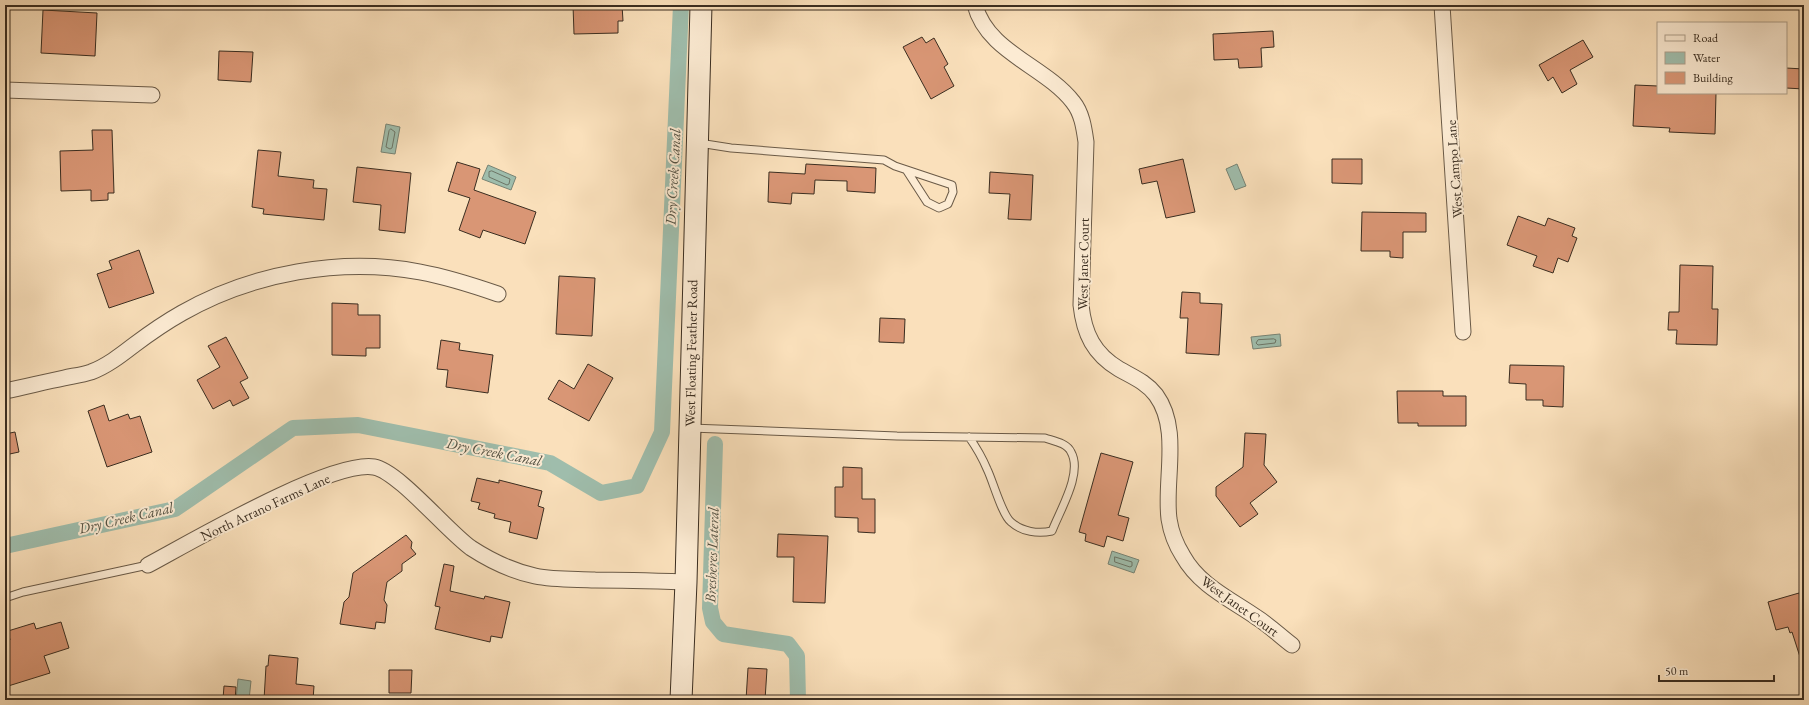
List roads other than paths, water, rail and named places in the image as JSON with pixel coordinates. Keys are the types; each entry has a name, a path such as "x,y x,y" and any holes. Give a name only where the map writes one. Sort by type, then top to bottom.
{"main road":[{"name":"West Floating Feather Road","path":"681,700 686,582 701,5"}],"street":[{"name":"West Janet Court","path":"975,5 985,28 1001,44 1058,85 1074,103 1084,124 1086,142 1081,305 1083,323 1090,340 1103,358 1119,369 1140,380 1156,395 1166,414 1169,433 1169,520 1174,539 1180,551 1195,573 1213,589 1258,618 1292,646"},
{"name":"West Campo Lane","path":"1442,5 1463,332"},
{"path":"5,90 152,95"},
{"path":"5,391 91,372 112,361 160,326 184,312 212,298 278,276 336,268 374,267 400,269 450,278 498,294"},
{"name":"North Arrano Farms Lane","path":"148,565 218,527 325,476 355,467 375,467 387,473 470,547 495,562 513,570 536,576 564,579 686,582"}],"lane":[{"path":"697,143 731,148 884,160 895,166 907,170 952,185 953,192 948,204 939,208 927,202 907,170"},
{"path":"689,428 897,436 1045,438 1063,444 1071,452 1074,464 1073,480 1052,531 1032,532 1021,529 1010,522 980,452 969,437"},
{"path":"5,598 23,592 148,565"}],"water":[{"path":"386,124 400,127 395,154 381,152"},
{"path":"1237,164 1246,186 1235,190 1226,169"},
{"path":"488,165 516,177 511,190 482,179"},
{"path":"1280,334 1281,346 1253,349 1251,337"},
{"path":"1112,551 1139,560 1134,573 1108,564"},
{"path":"238,679 251,681 249,700 236,700"}],"waterway":[{"name":"Dry Creek Canal","path":"5,546 175,509 293,428 358,425 550,463 601,493 637,486 662,432 681,5"},
{"name":"Bresheres Lateral","path":"715,444 710,608 713,622 723,634 788,644 797,656 798,700"}]}
